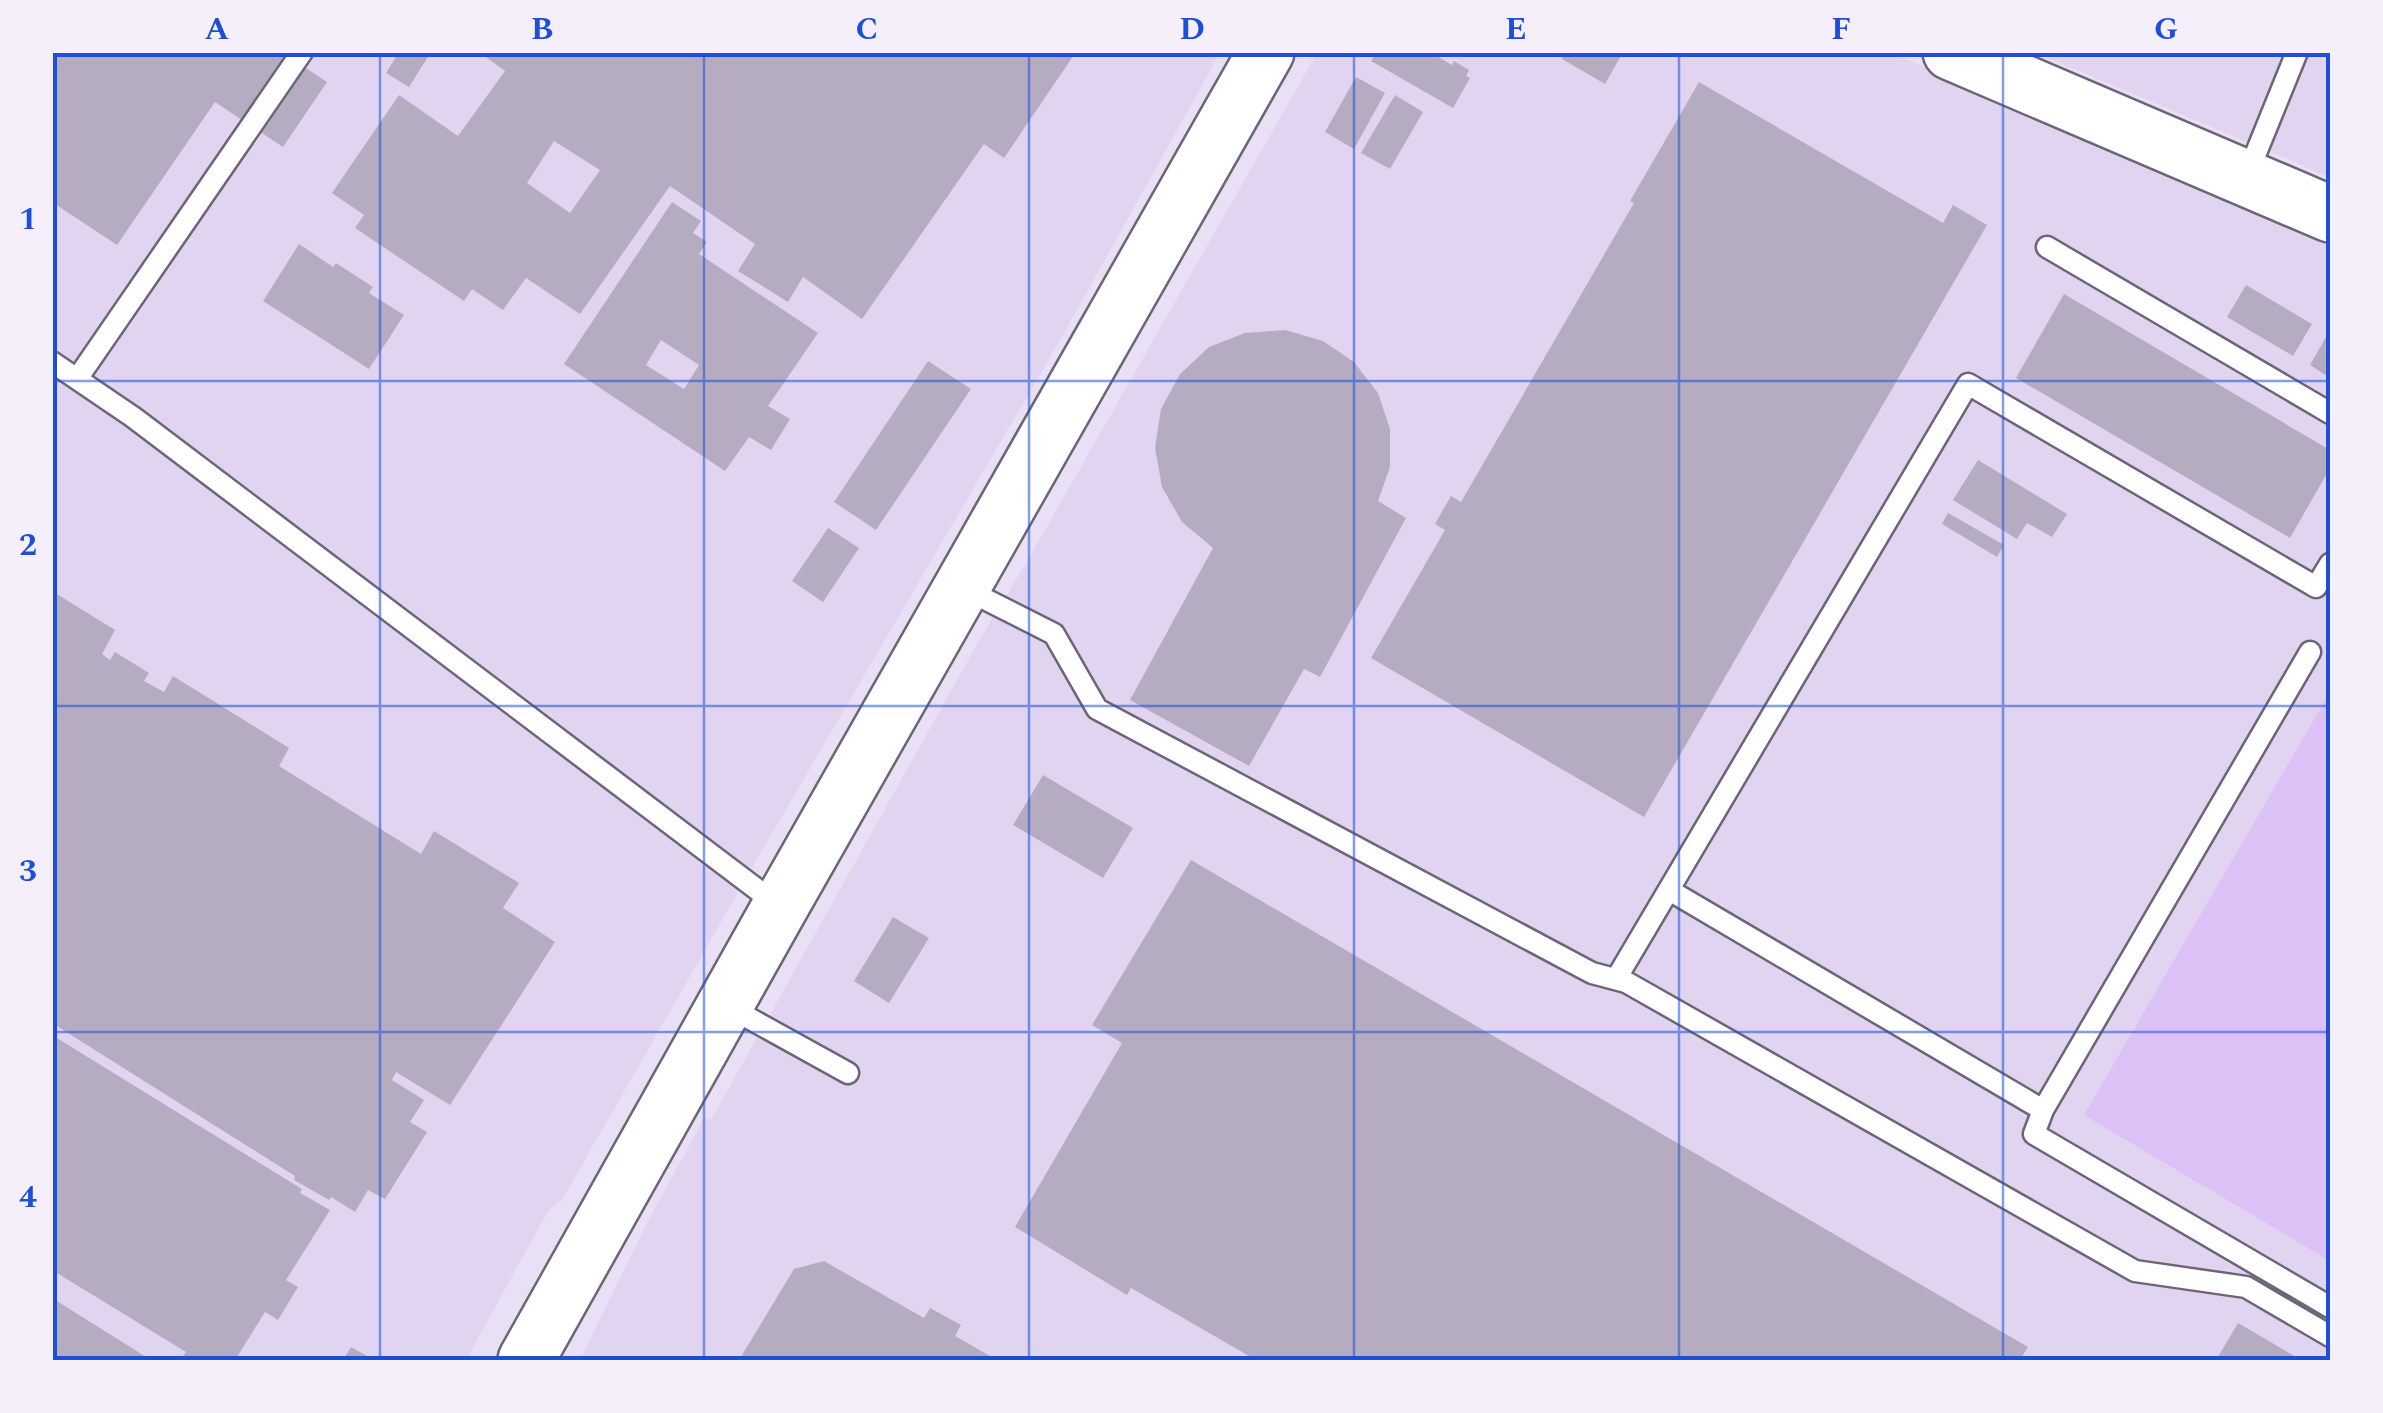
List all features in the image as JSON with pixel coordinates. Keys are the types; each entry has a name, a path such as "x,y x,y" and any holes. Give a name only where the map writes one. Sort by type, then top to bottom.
{"street":[{"path":"526,1360 1266,52"},
{"path":"1951,52 2330,214"}],"lane":[{"path":"77,379 302,52"},
{"path":"2244,177 2296,52"},
{"path":"2048,247 2330,414"},
{"path":"52,362 148,429 780,907"},
{"path":"1616,979 1968,384 2316,587 2330,564"},
{"path":"962,587 1054,634 1097,708 1592,973 1643,992 2135,1271 2246,1287 2330,1336"},
{"path":"2310,652 2043,1110 2034,1134 2330,1308"},
{"path":"1668,890 2043,1110"},
{"path":"725,1005 848,1073"}],"shaded area":[{"path":"52,53 1220,53 1063,335 562,1200 548,1211 466,1360 53,1360"},
{"path":"1317,53 1891,53 2330,239 2330,1360 580,1360 704,1118 711,1120 976,646"},
{"path":"2036,53 2330,53 2330,178 2297,163"},
{"path":"2330,692 2330,1261 2084,1115"}],"building":[{"path":"52,52 282,52 327,82 283,147 215,102 117,245 52,202"},
{"path":"399,52 431,52 409,87 386,73"},
{"path":"479,52 1076,52 1004,158 984,144 862,319 803,277 788,302 738,271 755,244 670,186 580,314 526,278 503,310 472,289 464,301 355,228 364,215 332,193 399,95 458,136 505,71","holes":["554,141 600,170 570,213 527,183"]},
{"path":"1376,52 1430,52 1469,70 1466,76 1470,78 1453,108 1371,61"},
{"path":"1566,52 1623,52 1605,84 1562,59"},
{"path":"1356,77 1385,93 1354,149 1325,132"},
{"path":"1699,82 1943,223 1953,205 1987,225 1644,817 1371,658 1445,530 1435,524 1451,496 1461,502 1634,203 1630,201"},
{"path":"1395,95 1423,112 1390,169 1361,153"},
{"path":"672,202 701,221 693,233 707,242 699,254 818,333 768,406 790,419 771,450 749,437 725,471 564,364","holes":["661,340 699,365 684,389 646,365"]},
{"path":"299,244 373,287 369,293 404,315 369,369 263,301"},
{"path":"2246,285 2312,324 2293,356 2227,317"},
{"path":"2064,294 2330,450 2330,468 2290,538 2016,378"},
{"path":"1285,330 1323,341 1354,362 1378,393 1390,429 1390,467 1378,501 1406,518 1320,677 1304,669 1249,766 1130,700 1213,548 1182,522 1162,487 1155,448 1161,409 1180,374 1209,347 1245,333"},
{"path":"2330,330 2330,378 2310,365"},
{"path":"928,361 971,389 876,530 834,502"},
{"path":"1978,460 2067,514 2052,537 2027,523 2017,539 1953,500"},
{"path":"1948,513 2004,545 1997,557 1942,524"},
{"path":"828,528 859,548 823,602 792,581"},
{"path":"52,591 115,630 102,654 110,660 115,652 149,673 144,681 164,692 173,676 289,748 279,766 421,854 434,831 519,883 503,908 555,942 450,1105 396,1072 392,1080 424,1100 410,1122 427,1132 385,1199 368,1190 355,1212 331,1197 329,1200 52,1023"},
{"path":"1043,775 1133,828 1103,878 1013,825"},
{"path":"1191,860 2028,1347 2020,1360 1256,1360 1131,1288 1127,1295 1015,1227 1122,1043 1092,1025"},
{"path":"893,917 929,938 889,1003 854,981"},
{"path":"52,1035 330,1210 286,1280 298,1287 278,1320 265,1312 235,1360 180,1360 186,1352 52,1270"},
{"path":"824,1261 924,1318 930,1308 961,1325 955,1336 997,1360 739,1360 794,1269"},
{"path":"52,1298 151,1360 52,1360"},
{"path":"2238,1323 2301,1360 2216,1360"},
{"path":"351,1347 374,1360 343,1360"}]}
